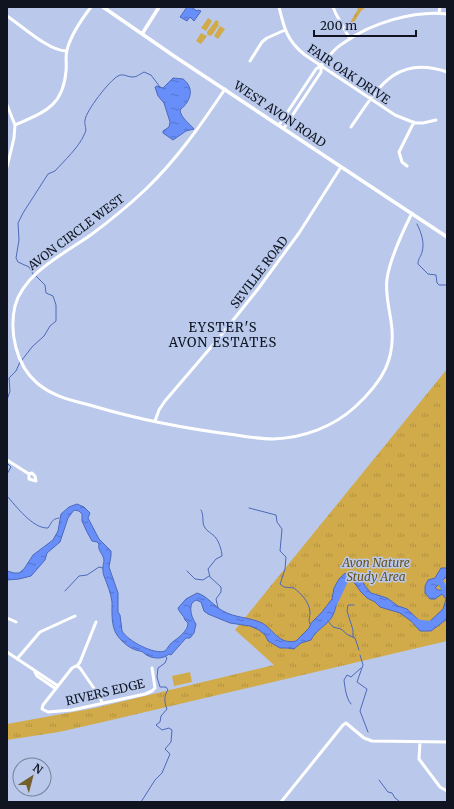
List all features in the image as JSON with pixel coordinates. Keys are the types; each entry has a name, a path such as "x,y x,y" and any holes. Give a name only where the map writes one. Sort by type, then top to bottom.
{"street":[{"path":"16,125 47,110 61,96 66,72 66,51 74,33 91,7"},
{"name":"WEST AVON ROAD","path":"103,7 447,237"},
{"path":"142,34 159,7"},
{"name":"FAIR OAK DRIVE","path":"279,7 285,30 296,48 321,66 395,115 414,122 423,123 436,120"},
{"path":"333,7 350,39"},
{"path":"439,13 440,7"},
{"path":"279,125 316,69 321,66 332,52 350,39 392,20 422,13 447,14"},
{"path":"7,16 48,45 59,50 66,51"},
{"path":"250,61 262,42 267,38 285,30"},
{"path":"284,128 321,72 321,66"},
{"path":"351,127 370,99 384,82 396,74 408,68 423,66 437,68 447,72"},
{"name":"AVON CIRCLE WEST","path":"225,89 184,148 164,171 114,217 35,273 23,288 15,306 13,323 14,344 32,377 45,389 65,398 104,409 154,421 211,432 273,439 296,436 328,426 348,413 368,394 382,376 389,363 393,338 387,297 387,280 391,263 412,213"},
{"path":"7,105 16,125 7,167"},
{"path":"407,166 402,162 399,152 414,122"},
{"name":"SEVILLE ROAD","path":"154,421 165,401 223,333 281,258 342,167"},
{"path":"7,460 28,474"},
{"path":"17,659 40,632 75,616"},
{"path":"7,618 16,622"},
{"path":"7,652 35,672 37,676 57,688 72,668 77,666 82,658 96,622"},
{"path":"77,666 80,668 100,697 102,703"},
{"name":"RIVERS EDGE","path":"57,688 42,706 42,709 45,711 55,712 72,710 145,694 155,688 152,668"},
{"path":"281,802 346,723 368,740 447,742"},
{"path":"420,742 419,759 440,787 447,791"}],"green space":[{"path":"357,7 366,7 361,11 350,29 348,26 358,9"},
{"path":"208,18 212,21 206,31 201,28"},
{"path":"216,20 219,22 219,25 210,36 207,32"},
{"path":"220,26 225,29 218,39 214,36"},
{"path":"201,33 207,36 201,44 196,41"},
{"name":"Avon Nature Study Area","path":"447,369 447,641 59,732 7,740 7,724 95,708 274,665 235,630"},
{"path":"190,672 192,682 174,686 172,676"}],"water":[{"path":"187,7 201,11 194,21 190,17 187,21 180,17"},
{"path":"173,78 183,79 189,86 189,99 180,110 184,118 194,129 186,131 173,140 163,133 163,131 169,127 170,122 164,103 158,96 155,87 157,86 163,88"},
{"path":"77,504 84,507 90,513 88,518 99,539 111,551 109,567 118,593 118,612 120,615 122,631 135,643 154,651 165,651 171,643 187,629 188,623 178,608 186,599 197,593 204,596 220,609 228,613 262,623 285,641 296,641 309,628 311,623 332,599 334,588 339,579 344,574 351,572 360,577 371,593 387,598 398,606 407,609 422,623 427,624 443,609 446,599 442,594 435,599 430,599 425,593 425,586 428,580 435,578 441,568 447,568 447,576 435,588 438,590 447,590 447,619 431,631 420,631 411,621 400,613 380,607 375,602 367,598 351,579 346,582 340,590 334,612 330,620 315,634 311,640 301,643 294,649 280,648 268,641 265,635 259,630 250,626 230,623 208,614 204,611 201,602 196,600 191,606 191,614 196,624 194,633 190,638 186,638 171,655 169,654 160,658 150,657 128,646 121,640 115,631 112,619 112,602 110,592 103,572 104,559 99,549 99,544 92,541 87,532 82,521 82,514 79,511 74,510 68,518 60,542 47,553 45,560 31,576 7,580 7,571 19,573 24,569 33,555 53,540 58,531 61,514 69,507"}],"waterway":[{"path":"33,274 29,267 18,262 16,258 19,240 18,223 48,174 55,171 82,140 86,131 85,120 89,110 109,84 120,75 134,77 144,72 151,75 160,87"},
{"path":"417,224 423,241 422,252 418,260 418,264 428,274 436,275 437,283 439,285 447,285"},
{"path":"22,360 32,347 44,336 50,326 56,321 56,305 53,296 46,293 45,285 36,276"},
{"path":"7,400 10,391 9,378 16,371 20,362"},
{"path":"7,463 11,467 7,474"},
{"path":"7,496 25,516 37,525 48,528 53,520 59,518"},
{"path":"249,508 276,515 277,522 282,529 280,551 286,557 285,569 280,584 284,587 294,588 304,598 308,604 310,612 310,624"},
{"path":"201,510 204,526 216,538 222,556 216,559 208,569 210,577 221,587 221,592 216,599 218,608"},
{"path":"65,591 79,576 87,575 99,567 103,568"},
{"path":"187,571 195,579 203,580 209,576"},
{"path":"447,573 444,573 439,579 447,594"},
{"path":"335,602 344,583"},
{"path":"353,637 353,630 347,611 348,605 354,605"},
{"path":"328,621 333,627 341,629 348,635 355,638 359,650"},
{"path":"415,621 432,624 435,622"},
{"path":"360,655 363,665 357,682 367,689 360,711 368,732"},
{"path":"141,802 155,780 162,773 170,754 165,749 171,742 172,730 169,728 162,730 156,725 160,722 161,716 167,709 165,699 168,690 166,687 160,687 157,677 158,668 165,663 167,658 165,656"},
{"path":"351,704 345,690 344,680 347,675 351,677 361,668"},
{"path":"379,780 388,792 392,793 399,801"}],"district":[{"name":"EYSTER'S AVON ESTATES","path":"223,334"}]}
